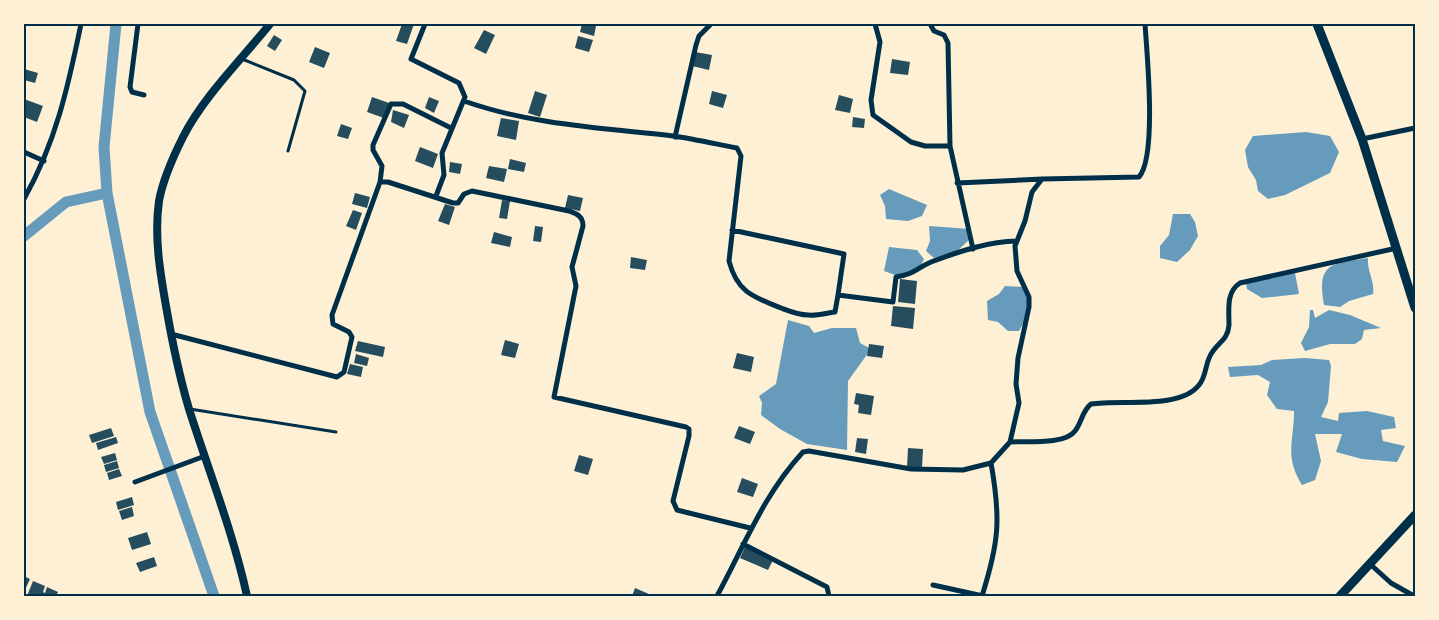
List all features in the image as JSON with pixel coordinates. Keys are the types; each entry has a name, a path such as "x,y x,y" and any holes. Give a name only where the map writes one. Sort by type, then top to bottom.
{"main road":[{"path":"1317,24 1362,139 1415,308"},
{"path":"1340,596 1415,515"}],"street":[{"path":"24,199 44,161 61,115 81,24"},
{"path":"138,24 130,87 132,92 144,95"},
{"path":"248,596 227,517 190,409 171,334 158,253 157,223 160,200 167,174 183,136 210,96 270,24"},
{"path":"425,24 411,58 459,83 464,90 464,101 442,153 444,175 436,196"},
{"path":"675,137 696,45 699,36 711,24"},
{"path":"875,24 880,42 880,54 871,100 873,115 911,142 925,146 950,146"},
{"path":"930,24 934,31 944,35 948,43 950,146 973,249"},
{"path":"957,183 1139,177 1144,172 1148,136 1149,87 1145,24"},
{"path":"464,101 500,114 675,137 737,148 740,151 732,230 729,261 733,276 742,288 755,298 807,315 835,312 844,254 732,230"},
{"path":"171,334 334,377 341,376 344,372 352,337 349,332 333,324 332,315 380,182 382,166 373,150 373,144 391,104 403,104 451,128"},
{"path":"1362,139 1415,128"},
{"path":"24,152 44,161"},
{"path":"717,596 750,528 780,479 806,450 928,471 963,470 991,463 1010,442 1019,403 1016,376 1029,297 1017,271 1014,257 1017,241 1026,221 1032,192 1042,179"},
{"path":"380,182 388,182 458,203 464,194 472,191 578,215 583,220 583,226 572,272 576,286 554,397 689,429 689,436 673,501 674,507 677,510 750,528"},
{"path":"838,295 893,302 896,277 911,275 932,262 973,249 1004,241 1017,241"},
{"path":"1010,442 1063,440 1076,430 1085,408 1091,404 1170,399 1184,395 1198,387 1210,357 1224,342 1227,335 1230,296 1233,288 1240,283 1396,248"},
{"path":"135,482 205,456"},
{"path":"933,584 982,596 998,535 998,503 991,463"},
{"path":"743,544 827,587 828,596"},
{"path":"1370,564 1391,583 1414,596"}],"lane":[{"path":"242,58 294,80 305,91 288,151"},
{"path":"190,409 336,432"}],"water":[{"path":"1306,132 1330,136 1339,152 1330,173 1285,195 1268,199 1258,191 1256,180 1248,167 1245,150 1253,136"},
{"path":"889,189 927,205 922,216 908,221 886,219 885,206 880,195"},
{"path":"1173,214 1190,214 1195,222 1198,236 1190,250 1177,262 1160,258 1160,246 1169,235"},
{"path":"929,226 970,229 970,239 955,253 934,258 926,251 930,241"},
{"path":"889,247 917,250 924,259 918,271 898,276 884,271"},
{"path":"1368,258 1373,294 1349,301 1340,307 1324,305 1322,291 1325,272 1337,264"},
{"path":"1295,273 1299,294 1262,298 1247,289 1246,283 1274,274"},
{"path":"1005,286 1023,287 1031,300 1027,317 1019,331 1008,331 998,322 988,320 987,301 999,294"},
{"path":"1310,310 1313,310 1315,318 1329,310 1350,315 1381,328 1364,330 1362,339 1355,344 1330,344 1305,351 1301,343 1309,327"},
{"path":"788,320 809,326 814,333 832,328 856,328 860,343 871,349 848,381 847,450 807,444 780,429 761,415 762,403 759,396 776,384"},
{"path":"1305,358 1329,360 1331,366 1328,402 1321,417 1338,421 1339,413 1367,411 1394,417 1396,428 1381,430 1383,441 1405,446 1397,462 1362,459 1336,452 1342,434 1315,434 1321,461 1315,480 1302,485 1293,466 1291,449 1294,411 1277,409 1267,395 1270,382 1258,375 1230,377 1228,367 1261,365 1272,360"}],"building":[{"path":"402,24 414,24 407,44 396,41"},
{"path":"582,24 596,26 594,36 580,32"},
{"path":"484,30 495,35 486,54 474,48"},
{"path":"274,35 282,40 275,51 267,46"},
{"path":"578,36 593,40 589,52 575,48"},
{"path":"315,47 330,53 324,68 309,62"},
{"path":"695,52 712,55 709,70 692,66"},
{"path":"892,59 910,62 908,75 890,73"},
{"path":"24,69 38,73 35,83 24,80"},
{"path":"535,91 547,95 540,117 528,113"},
{"path":"712,91 727,95 723,108 709,104"},
{"path":"839,95 853,99 850,113 835,110"},
{"path":"372,97 389,103 384,118 367,112"},
{"path":"429,97 439,101 434,113 425,108"},
{"path":"24,99 43,106 37,122 24,117"},
{"path":"393,110 409,115 404,128 391,122"},
{"path":"853,117 865,119 864,128 852,127"},
{"path":"501,118 519,121 516,140 497,136"},
{"path":"341,124 352,128 348,139 337,136"},
{"path":"420,147 438,154 433,168 415,161"},
{"path":"510,159 526,163 524,172 508,169"},
{"path":"450,162 462,164 460,174 449,172"},
{"path":"489,166 507,169 504,182 486,178"},
{"path":"355,193 370,197 367,208 352,204"},
{"path":"568,195 583,198 580,211 565,208"},
{"path":"502,200 510,201 507,219 499,218"},
{"path":"445,204 455,207 449,225 438,221"},
{"path":"353,210 362,213 356,230 346,226"},
{"path":"535,226 543,227 541,242 533,241"},
{"path":"494,232 512,237 510,247 491,243"},
{"path":"631,257 647,260 645,270 630,268"},
{"path":"900,279 917,281 915,304 898,302"},
{"path":"893,306 915,308 913,329 891,326"},
{"path":"505,340 519,344 515,358 501,355"},
{"path":"358,341 385,347 383,357 355,351"},
{"path":"869,344 884,346 882,358 867,356"},
{"path":"737,353 754,357 751,372 733,368"},
{"path":"356,354 369,358 367,366 354,363"},
{"path":"350,364 363,367 361,377 347,374"},
{"path":"856,393 874,396 871,415 858,413 859,405 854,404"},
{"path":"739,426 755,432 750,444 734,438"},
{"path":"111,428 114,436 92,443 89,435"},
{"path":"116,437 118,443 98,450 96,443"},
{"path":"857,438 868,439 866,454 855,452"},
{"path":"908,448 923,449 922,468 907,467"},
{"path":"115,453 117,460 104,464 101,457"},
{"path":"579,455 593,459 588,475 574,471"},
{"path":"117,461 119,468 106,472 104,465"},
{"path":"119,469 122,476 109,480 107,473"},
{"path":"742,478 758,484 753,497 737,492"},
{"path":"132,497 134,505 118,510 116,502"},
{"path":"132,507 134,516 122,520 119,511"},
{"path":"147,532 151,544 132,550 128,538"},
{"path":"745,547 773,560 768,570 740,558"},
{"path":"154,557 157,566 140,572 136,563"},
{"path":"24,576 30,579 24,592"},
{"path":"33,581 45,586 43,592 45,593 47,587 58,592 56,596 27,596"},
{"path":"635,588 649,594 648,596 632,596"}],"waterway":[{"path":"116,24 104,147 107,193 150,412 214,596"},
{"path":"24,236 66,202 107,193"}]}
